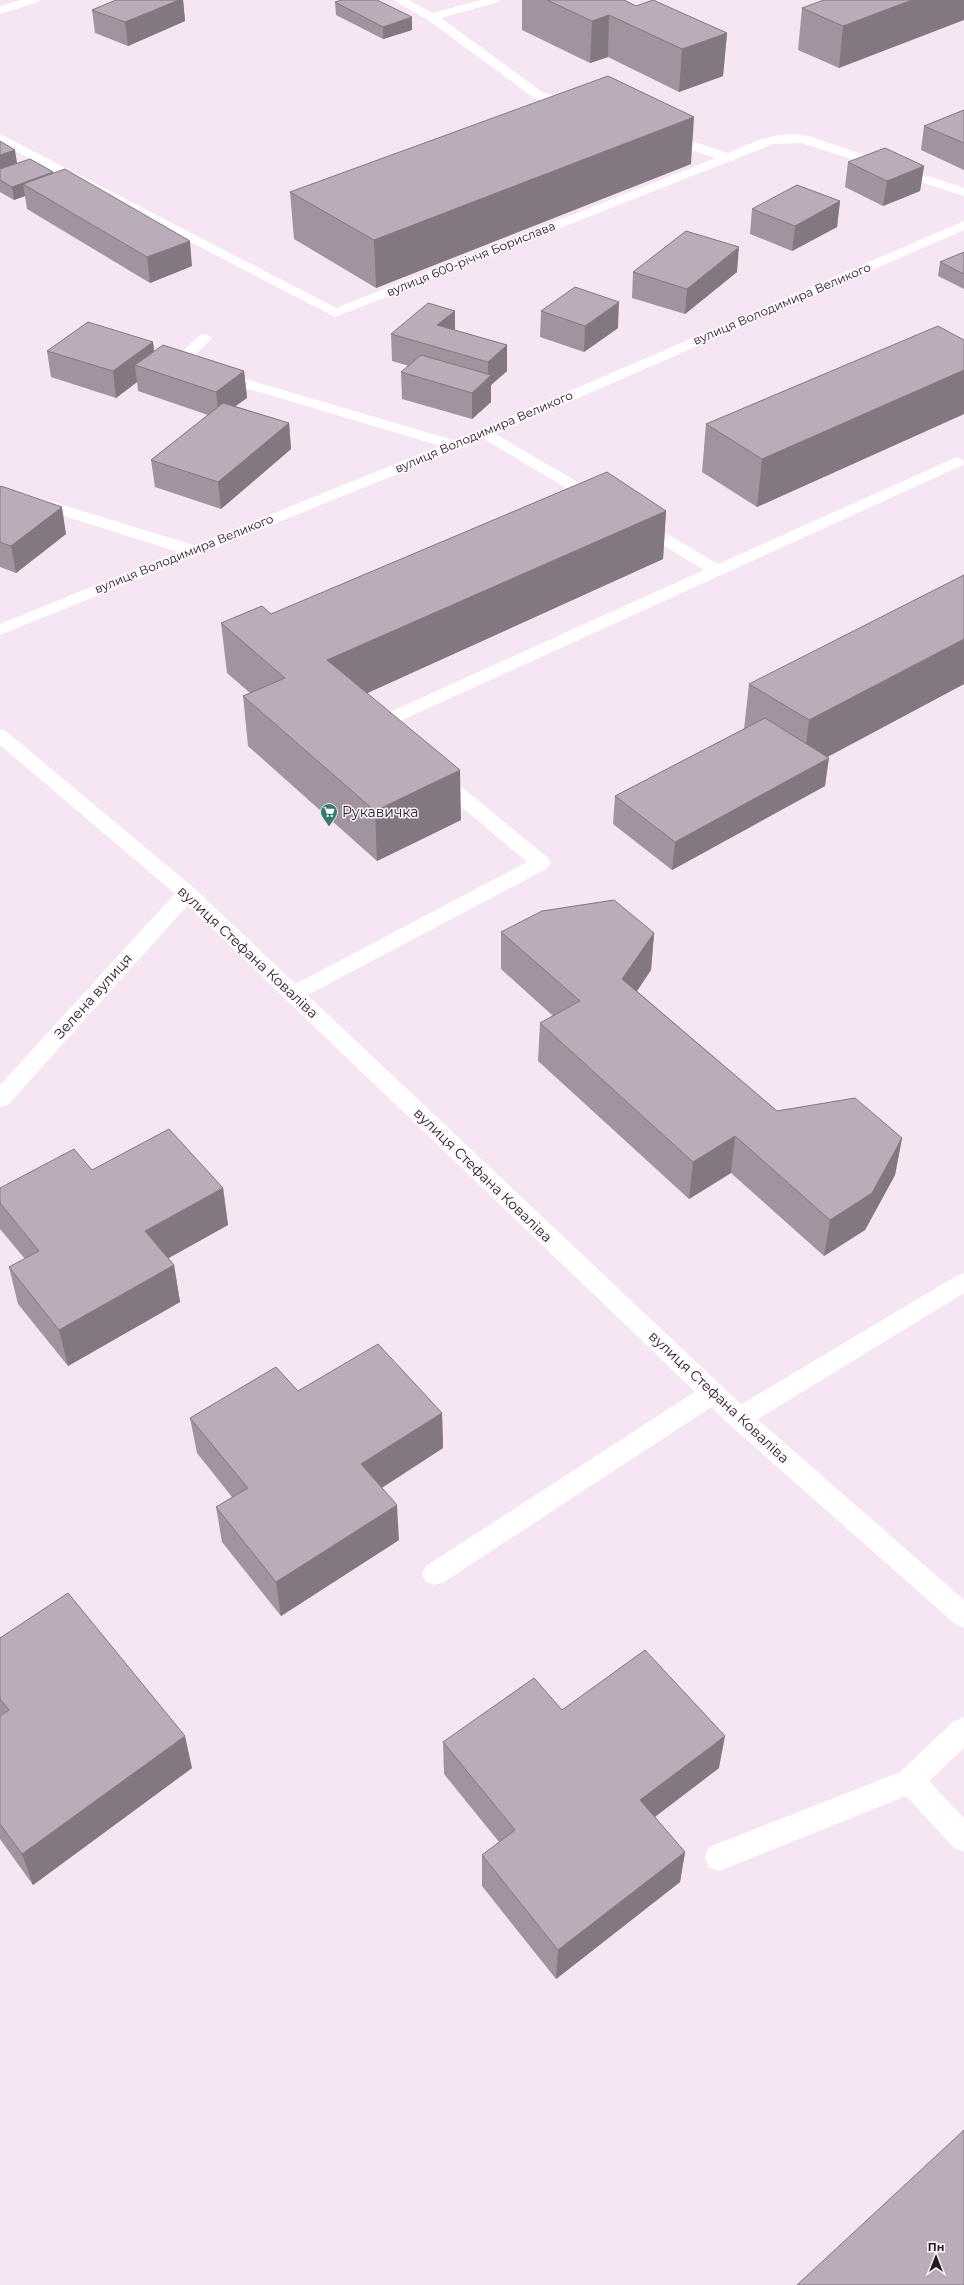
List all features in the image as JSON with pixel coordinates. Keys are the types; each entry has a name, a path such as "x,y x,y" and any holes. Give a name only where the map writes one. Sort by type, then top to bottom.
{"street":[{"path":"0,10 34,0"},
{"path":"400,0 432,17 538,95 589,112"},
{"path":"432,17 494,0"},
{"path":"656,134 729,158"},
{"name":"вулиця 600-річчя Борислава","path":"0,138 335,313 729,158 766,140 784,137 803,139 964,192"},
{"name":"вулиця Володимира Великого","path":"0,630 191,550 485,433 964,225"},
{"path":"205,338 189,352 190,364 217,375 454,445"},
{"path":"485,433 716,570"},
{"path":"395,740 376,725 957,462"},
{"path":"0,491 191,550"},
{"name":"вулиця Стефана Коваліва","path":"0,735 187,893 712,1393 964,1616"},
{"path":"293,994 541,863 425,766"},
{"name":"Зелена вулиця","path":"0,1099 187,893"},
{"path":"739,1418 964,1282"},
{"path":"435,1574 712,1393"},
{"path":"719,1857 910,1781 964,1730"},
{"path":"910,1781 964,1838"}],"building":[{"path":"116,0 179,0 125,22 92,10"},
{"path":"342,0 377,0 412,17 383,27 335,2"},
{"path":"547,0 624,0 636,6 653,0 727,33 682,49 609,15 592,21"},
{"path":"824,0 912,0 843,26 802,8"},
{"path":"608,76 694,117 374,240 290,192"},
{"path":"964,110 964,143 924,126"},
{"path":"0,141 15,150 0,155"},
{"path":"885,148 924,166 887,181 848,162"},
{"path":"30,159 53,172 12,187 0,180 0,169"},
{"path":"65,169 190,241 147,257 23,184"},
{"path":"797,185 840,201 795,226 752,209"},
{"path":"686,231 739,247 687,289 633,272"},
{"path":"964,252 964,274 940,262"},
{"path":"575,287 619,302 585,326 541,311"},
{"path":"428,303 455,311 437,325 507,345 488,362 391,334"},
{"path":"88,322 153,342 113,371 47,351"},
{"path":"938,326 964,340 964,370 762,459 706,424"},
{"path":"163,345 244,371 216,392 135,365"},
{"path":"421,355 491,375 472,393 401,372"},
{"path":"223,403 289,423 218,482 151,460"},
{"path":"607,472 666,511 327,660 460,770 375,811 243,696 285,678 221,623 262,606 271,614"},
{"path":"1,486 62,507 11,546 0,542"},
{"path":"964,575 964,639 809,720 749,684"},
{"path":"765,718 829,758 675,842 615,796"},
{"path":"614,900 654,933 622,979 777,1111 855,1098 902,1138 872,1193 830,1220 735,1136 693,1162 540,1023 580,1001 501,932 542,911"},
{"path":"169,1129 223,1188 145,1231 174,1265 59,1330 9,1267 39,1251 0,1203 0,1188 74,1149 92,1170"},
{"path":"378,1344 442,1413 361,1464 397,1505 276,1582 216,1507 248,1488 190,1418 276,1367 298,1391"},
{"path":"68,1593 185,1736 22,1854 0,1824 0,1716 9,1710 0,1699 0,1638"},
{"path":"645,1650 725,1736 640,1800 685,1852 558,1950 482,1855 515,1830 443,1742 534,1678 562,1710"},
{"path":"964,2130 964,2285 797,2285"}],"place":[{"name":"Рукавичка","path":"329,827"}]}
